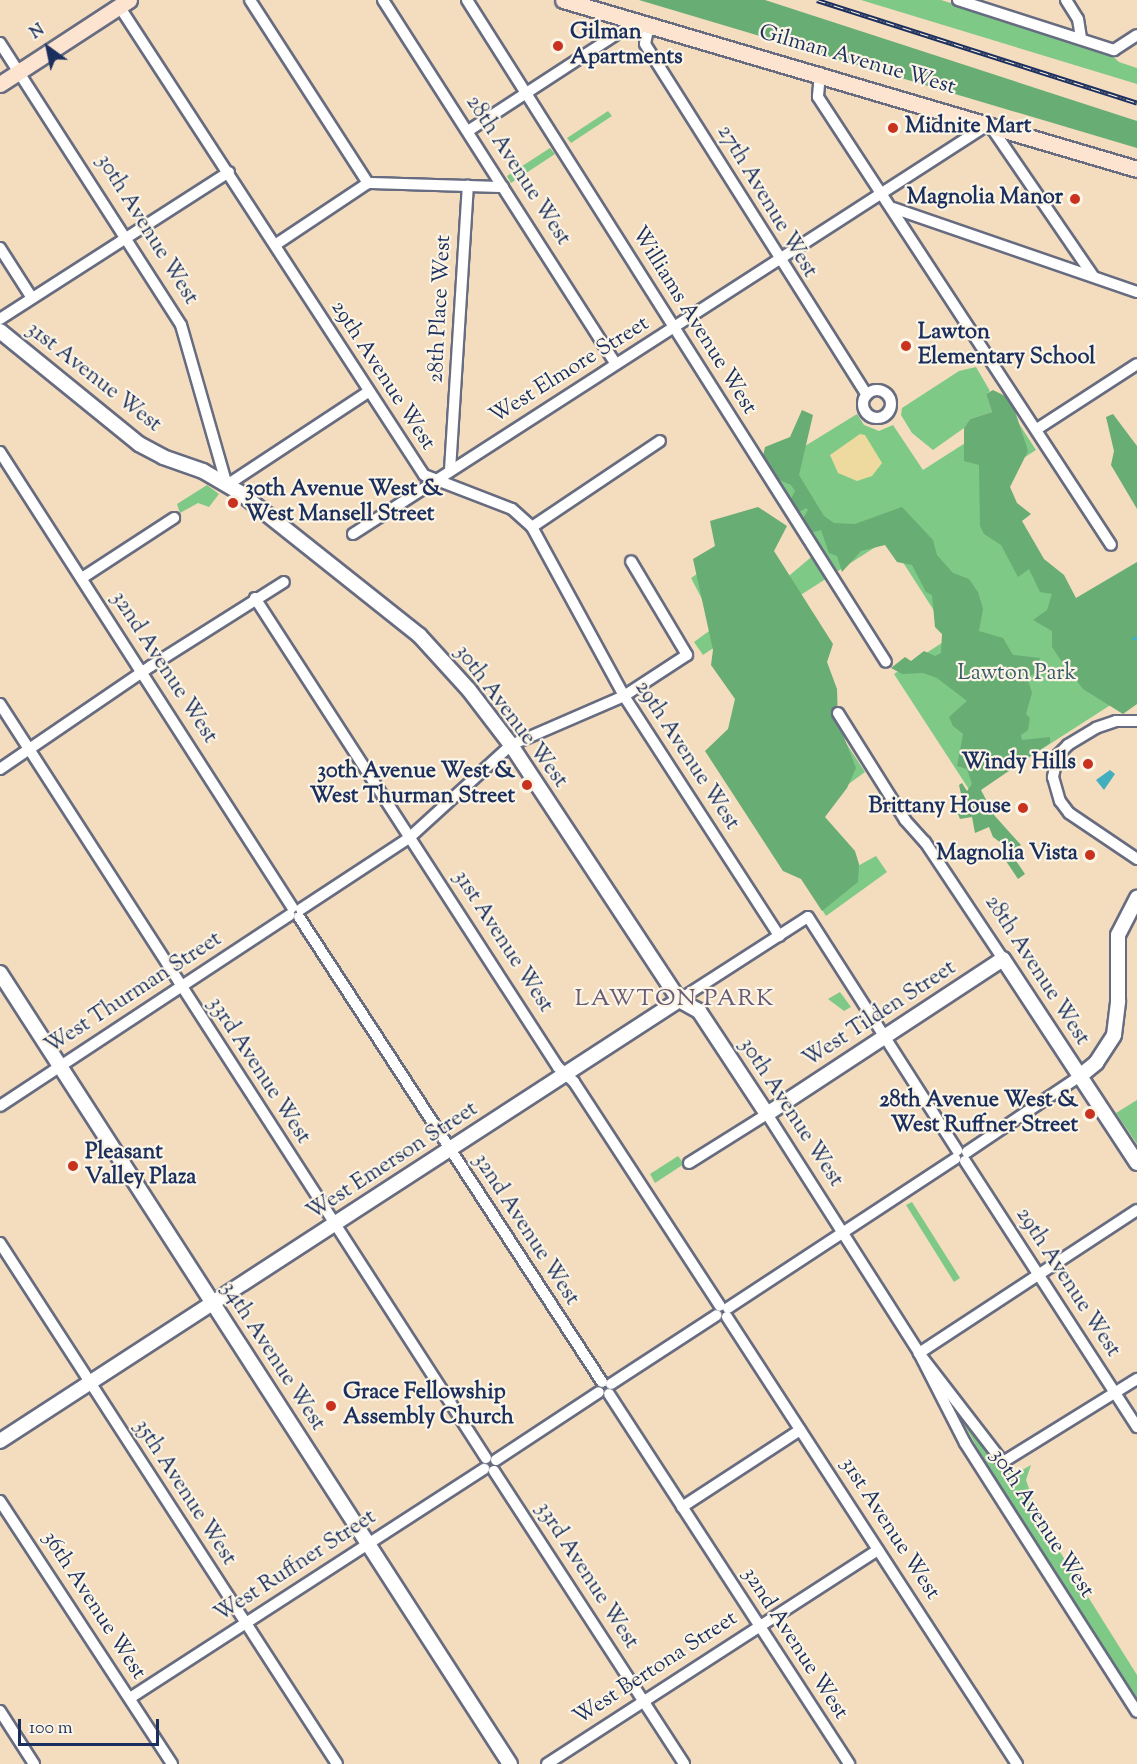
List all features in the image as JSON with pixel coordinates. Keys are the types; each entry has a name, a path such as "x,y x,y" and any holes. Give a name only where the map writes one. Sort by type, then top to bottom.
{"main road":[{"name":"Gilman Avenue West","path":"563,0 820,73 1137,169"},
{"path":"0,84 124,3"}],"street":[{"path":"250,0 368,183"},
{"name":"28th Avenue West","path":"383,0 616,364"},
{"name":"Williams Avenue West","path":"467,0 886,662"},
{"path":"958,0 1031,26 1080,38 1114,50 1137,35"},
{"path":"1066,0 1078,19 1080,38"},
{"name":"29th Avenue West","path":"124,3 368,392 424,475 512,508 532,527 624,696 779,936"},
{"path":"468,131 642,23"},
{"name":"27th Avenue West","path":"642,23 645,44 867,395"},
{"name":"30th Avenue West","path":"0,43 181,325 227,485 419,635 470,690 511,745 679,1000 699,1011 919,1353 1003,1462 1012,1460 1116,1394"},
{"path":"820,73 818,97 893,208 1111,545"},
{"path":"989,124 1093,276"},
{"name":"West Elmore Street","path":"353,534 989,124"},
{"path":"0,319 229,172"},
{"path":"275,245 368,183 503,187"},
{"name":"28th Place West","path":"450,470 468,186"},
{"path":"893,208 1137,292"},
{"name":"31st Avenue West","path":"0,248 32,298"},
{"name":"31st Avenue West","path":"0,331 139,444 203,471 227,485"},
{"path":"1037,429 1137,364"},
{"path":"227,485 368,392"},
{"path":"532,527 660,441"},
{"name":"32nd Avenue West","path":"0,452 295,912 849,1764"},
{"path":"82,578 174,518"},
{"name":"West Thurman Street","path":"0,1106 409,838 511,745 624,696 687,655 631,561"},
{"path":"0,769 255,598 284,582"},
{"name":"31st Avenue West","path":"255,598 409,838 566,1074 574,1082 1017,1764"},
{"name":"33rd Avenue West","path":"0,704 180,987 684,1764"},
{"name":"28th Avenue West","path":"838,713 905,820 925,842 1137,1163"},
{"path":"1133,721 1096,728 1058,755 1053,777 1060,801 1069,813 1137,859"},
{"path":"1080,1076 1096,1063 1114,1035 1118,1000 1118,935 1137,898"},
{"name":"29th Avenue West","path":"808,917 1137,1427"},
{"name":"West Emerson Street","path":"0,1441 808,917"},
{"name":"West Tilden Street","path":"689,1163 1003,959"},
{"name":"34th Avenue West","path":"0,973 510,1764"},
{"name":"West Ruffner Street","path":"130,1698 1080,1076"},
{"path":"919,1353 1137,1210"},
{"name":"35th Avenue West","path":"0,1243 89,1384 337,1764"},
{"name":"30th Avenue West","path":"919,1353 965,1443 1137,1712"},
{"path":"1116,1394 1137,1379"},
{"path":"682,1507 800,1430"},
{"name":"36th Avenue West","path":"0,1501 172,1764"},
{"name":"West Bertona Street","path":"547,1764 878,1550"},
{"path":"0,1711 29,1762"}],"green space":[{"path":"639,0 765,0 1137,121 1137,148"},
{"path":"861,0 941,0 1108,52 1119,62 1137,68 1137,84"},
{"path":"608,111 612,116 571,143 567,138"},
{"path":"550,148 555,154 511,183 507,176"},
{"path":"976,367 990,391 986,394 992,412 970,419 964,428 933,450 912,433 901,415 902,408 959,371"},
{"path":"993,390 1011,399 1028,451 1010,487 1017,503 1031,514 1022,521 1044,559 1064,575 1076,598 1137,562 1137,704 1123,714 1083,689 1060,659 1052,647 1052,631 1033,620 1047,610 1052,594 1040,592 1029,569 1018,577 1001,545 984,534 980,526 979,465 964,461 964,428 970,419 992,412 986,394"},
{"path":"802,410 813,415 799,475 824,516 834,523 855,524 902,507 933,540 937,555 953,573 969,579 978,592 983,609 979,631 1003,638 1013,655 1040,658 1036,673 1027,677 1032,693 1026,714 1030,718 1028,730 1021,735 1022,740 1050,737 1050,743 981,790 994,815 1021,845 1010,852 1025,874 1018,879 1002,855 1004,845 993,837 989,827 975,833 972,817 960,819 958,814 963,803 959,785 962,783 967,791 972,784 967,769 957,766 963,734 953,726 949,717 967,701 937,678 923,673 902,674 891,668 905,657 911,661 924,651 935,656 941,653 942,634 935,627 932,595 926,592 912,565 897,562 885,545 861,551 842,572 837,556 829,553 821,530 810,533 802,520 808,510 806,508 796,514 790,501 795,491 791,485 777,479 762,460 765,447 790,437"},
{"name":"Lawton Park","path":"1012,413 1036,450 982,485 1137,688 972,794 894,674 951,637 888,539 796,598 823,708 865,772 813,810 854,868 876,856 887,872 826,916 774,833 744,696 715,647 703,655 694,642 716,626 691,578 749,539 784,580 822,548 771,467 857,414 864,425 879,431 893,425 923,470"},
{"path":"1113,414 1137,446 1137,509 1111,465 1114,451 1106,417"},
{"path":"207,485 219,494 209,507 198,503 180,513 177,504"},
{"path":"758,507 787,526 774,551 833,644 827,662 837,689 838,722 856,768 847,788 825,817 855,851 859,864 858,882 822,911 801,879 783,871 705,751 728,729 735,699 711,665 713,650 693,559 715,546 710,521"},
{"path":"840,992 851,1007 844,1011 828,999"},
{"path":"1137,1100 1137,1144 1116,1113"},
{"path":"678,1156 684,1164 655,1183 650,1174"},
{"path":"912,1202 960,1278 954,1282 906,1205"},
{"path":"953,1404 1004,1469 1011,1469 1015,1474 1031,1465 1026,1480 1040,1520 1137,1675 1137,1704 998,1485"}],"sand":[{"path":"860,434 865,435 882,463 872,476 857,481 838,473 830,455"}],"water":[{"path":"1110,770 1115,774 1104,790 1096,780"}],"railway":[{"path":"817,0 1137,103"}],"place":[{"name":"Gilman Apartments","path":"558,46"},
{"name":"Midnite Mart","path":"893,128"},
{"name":"Magnolia Manor","path":"1075,199"},
{"name":"Lawton Elementary School","path":"906,346"},
{"name":"30th Avenue West & West Mansell Street","path":"233,503"},
{"name":"Windy Hills","path":"1088,764"},
{"name":"30th Avenue West & West Thurman Street","path":"527,785"},
{"name":"Brittany House","path":"1023,808"},
{"name":"Magnolia Vista","path":"1090,855"},
{"name":"28th Avenue West & West Ruffner Street","path":"1090,1114"},
{"name":"Pleasant Valley Plaza","path":"73,1166"},
{"name":"Grace Fellowship Assembly Church","path":"331,1406"}],"district":[{"name":"LAWTON PARK","path":"675,1000"}]}
